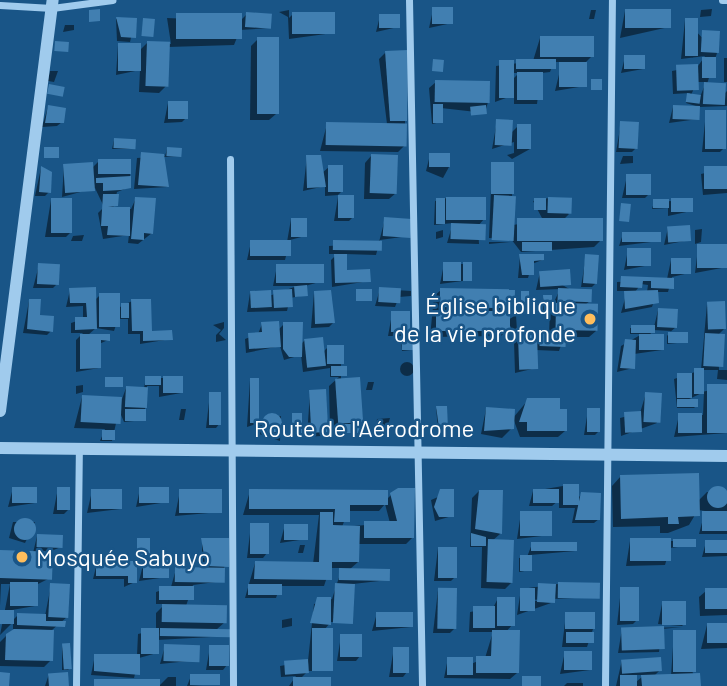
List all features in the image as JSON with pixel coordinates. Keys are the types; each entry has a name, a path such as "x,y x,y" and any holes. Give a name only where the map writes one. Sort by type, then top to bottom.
{"street":[{"path":"0,5 112,0"},
{"path":"409,0 422,686"},
{"path":"604,686 612,0"},
{"path":"0,411 53,4"},
{"path":"230,159 233,686"},
{"name":"Route de l'Aérodrome","path":"0,448 418,448 727,456"},
{"path":"76,686 79,448"}],"building":[{"path":"432,7 453,7 453,24 432,24"},
{"path":"100,9 100,21 89,22 89,10"},
{"path":"625,9 671,9 671,28 625,28"},
{"path":"246,12 272,14 271,29 245,27"},
{"path":"292,12 335,12 335,34 292,34"},
{"path":"176,13 242,13 242,39 176,39"},
{"path":"379,14 400,14 400,28 379,28"},
{"path":"116,17 137,18 136,38 121,37"},
{"path":"143,18 155,19 153,37 141,36"},
{"path":"685,18 698,18 698,56 685,56"},
{"path":"702,30 720,31 719,53 701,52"},
{"path":"540,36 594,36 594,57 540,57"},
{"path":"257,37 279,37 279,114 257,114"},
{"path":"55,41 69,42 68,52 54,51"},
{"path":"147,41 170,42 168,87 145,86"},
{"path":"118,43 141,43 141,71 118,71"},
{"path":"408,50 407,121 390,121 385,51"},
{"path":"624,55 645,55 645,69 624,69"},
{"path":"702,57 716,57 716,78 702,78"},
{"path":"433,59 444,60 443,72 432,71"},
{"path":"516,59 556,59 556,69 516,69"},
{"path":"499,60 514,60 514,98 499,98"},
{"path":"559,62 587,62 587,87 559,87"},
{"path":"698,64 699,90 677,91 676,65"},
{"path":"517,72 543,72 543,100 517,100"},
{"path":"591,79 602,79 602,90 591,90"},
{"path":"435,80 490,81 490,103 435,102"},
{"path":"704,82 726,83 725,105 703,104"},
{"path":"49,84 65,87 63,97 47,94"},
{"path":"687,93 701,95 700,104 686,102"},
{"path":"168,101 188,101 188,119 168,119"},
{"path":"433,104 443,104 443,123 433,123"},
{"path":"48,105 66,108 64,123 45,123"},
{"path":"486,105 487,114 471,116 470,107"},
{"path":"673,105 700,106 699,120 673,119"},
{"path":"705,110 726,110 726,149 705,149"},
{"path":"496,119 513,120 512,146 495,145"},
{"path":"620,121 639,122 638,149 619,148"},
{"path":"326,122 407,123 407,146 326,145"},
{"path":"517,124 531,124 531,149 517,149"},
{"path":"114,138 136,139 135,149 113,148"},
{"path":"44,147 59,147 59,158 44,158"},
{"path":"167,147 182,148 181,157 166,156"},
{"path":"141,152 164,154 169,187 138,185"},
{"path":"429,153 450,153 450,167 429,167"},
{"path":"371,154 398,155 397,194 370,193"},
{"path":"306,155 321,155 326,187 307,188"},
{"path":"98,159 131,159 131,174 98,174"},
{"path":"93,162 95,191 65,193 63,164"},
{"path":"491,162 514,162 514,194 491,194"},
{"path":"328,165 343,165 343,192 328,192"},
{"path":"41,166 52,172 51,193 39,192"},
{"path":"704,166 727,166 727,189 704,189"},
{"path":"626,174 651,174 651,195 626,195"},
{"path":"131,176 131,188 121,190 103,191 103,183 96,183 96,178"},
{"path":"103,194 119,194 118,206 108,207 130,207 130,236 107,235 108,226 101,226"},
{"path":"338,195 354,195 354,218 338,218"},
{"path":"494,195 516,196 514,241 492,240"},
{"path":"135,197 156,198 153,234 144,233 144,240 131,239"},
{"path":"446,197 486,197 486,220 446,220"},
{"path":"548,197 572,198 571,214 547,213"},
{"path":"51,198 72,198 72,233 51,233"},
{"path":"436,198 445,198 445,224 436,224"},
{"path":"534,198 546,198 546,210 534,210"},
{"path":"671,198 693,198 693,212 671,212"},
{"path":"653,199 669,199 669,208 653,208"},
{"path":"621,203 631,204 629,222 619,221"},
{"path":"384,217 412,219 411,238 383,236"},
{"path":"291,218 307,218 307,237 291,237"},
{"path":"517,218 603,218 603,241 517,241"},
{"path":"451,223 486,224 485,240 450,239"},
{"path":"690,225 691,241 668,243 667,227"},
{"path":"622,232 661,232 661,242 622,242"},
{"path":"250,240 291,240 291,256 250,256"},
{"path":"333,240 382,241 382,251 333,250"},
{"path":"522,242 552,242 552,251 522,251"},
{"path":"697,244 727,244 727,268 697,268"},
{"path":"627,248 651,248 651,266 627,266"},
{"path":"334,254 347,254 347,270 370,269 371,282 335,283"},
{"path":"519,254 544,254 544,260 534,261 534,275 522,275"},
{"path":"585,254 599,255 597,284 583,283"},
{"path":"671,258 691,258 691,274 671,274"},
{"path":"443,262 461,262 461,281 443,281"},
{"path":"463,262 472,262 472,281 463,281"},
{"path":"38,263 60,264 59,285 37,284"},
{"path":"276,264 324,264 324,283 276,283"},
{"path":"570,269 571,285 540,287 539,271"},
{"path":"621,276 674,278 674,289 651,288 651,281 643,281 642,288 620,287"},
{"path":"307,285 308,296 295,297 294,286"},
{"path":"96,287 97,329 75,330 75,317 87,317 86,303 70,303 69,288"},
{"path":"379,287 401,288 400,303 378,302"},
{"path":"440,288 515,289 515,308 440,307"},
{"path":"558,288 592,289 592,302 558,301"},
{"path":"292,289 293,307 274,308 273,290"},
{"path":"356,289 372,289 372,301 356,301"},
{"path":"271,290 272,307 251,308 250,291"},
{"path":"331,290 335,323 315,324 314,291"},
{"path":"658,290 659,303 625,309 624,291"},
{"path":"521,291 529,291 529,314 521,314"},
{"path":"99,293 120,293 120,327 99,327"},
{"path":"543,295 552,295 552,309 544,310"},
{"path":"29,299 41,299 40,315 54,316 53,332 27,329"},
{"path":"131,299 151,299 152,331 172,330 173,340 143,341 143,331 132,331"},
{"path":"725,301 726,329 708,330 707,302"},
{"path":"121,303 129,303 129,318 121,318"},
{"path":"556,303 598,304 598,331 556,330"},
{"path":"658,308 678,309 677,328 657,327"},
{"path":"391,311 410,311 410,332 391,332"},
{"path":"436,311 510,311 510,331 436,331"},
{"path":"279,321 281,347 249,349 248,333 262,332 261,322"},
{"path":"283,322 303,322 302,357 289,357 283,349"},
{"path":"631,325 655,325 655,333 631,333"},
{"path":"668,332 688,332 688,343 668,343"},
{"path":"540,333 566,334 566,347 540,346"},
{"path":"705,333 725,334 723,367 703,366"},
{"path":"80,334 110,334 110,341 101,340 101,368 80,369"},
{"path":"639,334 664,334 664,350 639,350"},
{"path":"402,335 414,335 414,350 402,350"},
{"path":"537,335 538,369 519,370 518,336"},
{"path":"323,337 326,366 307,368 304,339"},
{"path":"625,339 636,340 635,369 620,368"},
{"path":"327,345 344,345 344,364 327,364"},
{"path":"331,366 347,366 347,376 331,376"},
{"path":"694,368 704,368 704,394 694,394"},
{"path":"677,373 692,373 692,398 677,398"},
{"path":"145,376 161,376 161,385 145,385"},
{"path":"163,376 183,376 183,393 163,393"},
{"path":"105,377 123,377 123,387 105,387"},
{"path":"360,377 363,422 338,424 335,379"},
{"path":"250,378 259,378 259,423 250,423"},
{"path":"707,384 727,384 727,433 707,433"},
{"path":"126,386 148,387 147,408 125,407"},
{"path":"326,389 328,432 311,433 309,390"},
{"path":"209,392 221,392 221,425 209,425"},
{"path":"645,392 662,393 660,423 643,422"},
{"path":"82,395 122,397 121,424 81,422"},
{"path":"527,398 560,398 560,409 567,409 567,431 527,431 527,422 519,422"},
{"path":"677,399 698,399 698,407 677,407"},
{"path":"436,406 447,406 448,428 439,428"},
{"path":"486,407 515,409 514,429 484,431"},
{"path":"587,408 600,408 600,432 587,432"},
{"path":"125,409 146,409 146,421 125,421"},
{"path":"641,411 642,432 625,433 624,412"},
{"path":"268,413 276,413 282,423 276,433 268,433 262,427 262,419"},
{"path":"292,413 302,413 302,433 292,433"},
{"path":"678,413 702,413 702,433 678,433"},
{"path":"337,424 364,424 364,433 337,433"},
{"path":"102,430 115,430 115,440 102,440"},
{"path":"699,473 700,516 678,517 679,524 668,524 668,517 621,519 620,475"},
{"path":"563,484 579,484 579,505 563,505"},
{"path":"718,486 726,489 729,497 726,505 718,508 710,505 707,497 710,489"},
{"path":"12,487 37,487 37,503 12,503"},
{"path":"57,487 70,487 70,510 57,510"},
{"path":"139,487 169,487 169,503 139,503"},
{"path":"398,488 415,488 414,538 364,538 364,521 397,521 390,493"},
{"path":"91,489 122,489 122,509 91,509"},
{"path":"179,489 222,489 222,513 179,513"},
{"path":"249,489 388,490 388,505 350,505 350,522 334,522 335,509 249,509"},
{"path":"440,489 454,489 454,517 439,517 434,507"},
{"path":"533,489 559,489 559,503 533,503"},
{"path":"479,490 503,490 502,534 475,529"},
{"path":"581,492 601,493 600,520 575,520"},
{"path":"520,511 552,511 552,536 520,536"},
{"path":"702,511 727,511 727,531 702,531"},
{"path":"320,512 333,512 333,525 360,526 359,562 332,562 332,580 254,579 255,561 319,562"},
{"path":"25,518 33,521 36,529 33,537 25,540 17,537 14,529 17,521"},
{"path":"250,523 269,523 269,554 250,554"},
{"path":"284,524 308,524 308,540 284,540"},
{"path":"471,533 486,537 486,546 471,546"},
{"path":"37,534 63,535 63,548 37,547"},
{"path":"137,538 150,538 150,557 137,557"},
{"path":"201,538 229,538 229,567 206,566"},
{"path":"630,538 671,538 671,561 630,561"},
{"path":"488,539 514,540 512,583 486,582"},
{"path":"673,539 696,539 696,547 673,547"},
{"path":"705,540 727,540 727,553 705,553"},
{"path":"531,542 577,542 577,551 531,551"},
{"path":"438,547 457,547 457,578 438,578"},
{"path":"0,550 53,552 52,580 0,578"},
{"path":"520,555 532,555 532,571 520,571"},
{"path":"143,560 169,560 169,578 143,578"},
{"path":"96,561 137,561 137,583 128,583 128,576 96,576"},
{"path":"175,567 225,568 225,583 175,582"},
{"path":"339,568 390,569 390,581 339,580"},
{"path":"10,582 38,582 38,606 10,606"},
{"path":"558,582 600,583 600,599 558,598"},
{"path":"50,583 70,584 68,618 48,617"},
{"path":"335,583 355,584 353,624 333,623"},
{"path":"538,583 556,584 555,603 537,602"},
{"path":"248,584 282,584 282,595 248,595"},
{"path":"159,586 194,586 194,600 159,600"},
{"path":"620,587 639,587 639,621 620,621"},
{"path":"438,588 457,588 456,629 437,629"},
{"path":"520,588 535,588 535,611 520,611"},
{"path":"705,588 727,588 727,609 705,609"},
{"path":"317,597 331,597 331,625 310,623"},
{"path":"497,597 515,597 515,626 497,626"},
{"path":"662,601 686,601 686,625 662,625"},
{"path":"162,604 227,605 227,623 162,622"},
{"path":"473,606 495,606 495,628 473,628"},
{"path":"0,610 14,610 14,624 0,624"},
{"path":"376,612 413,612 413,627 376,627"},
{"path":"565,612 595,612 595,629 565,629"},
{"path":"17,613 46,614 46,621 66,621 65,627 17,625"},
{"path":"707,623 727,623 727,643 707,643"},
{"path":"664,626 665,649 622,650 621,628"},
{"path":"141,628 159,628 159,654 141,654"},
{"path":"160,628 231,629 231,637 160,636"},
{"path":"312,628 333,628 333,671 312,671"},
{"path":"14,629 54,630 53,661 5,660 6,634"},
{"path":"492,630 520,630 519,673 476,673 476,656 491,656"},
{"path":"673,630 696,630 696,672 673,672"},
{"path":"566,632 594,632 594,643 566,643"},
{"path":"340,634 362,634 362,657 340,657"},
{"path":"70,643 72,669 64,669 62,644"},
{"path":"164,644 200,645 199,662 163,661"},
{"path":"209,645 229,645 229,666 209,666"},
{"path":"393,647 409,647 409,673 393,673"},
{"path":"564,651 592,651 592,670 564,670"},
{"path":"94,654 140,654 140,675 94,671"},
{"path":"447,657 473,657 473,675 447,675"},
{"path":"661,657 662,671 622,674 621,660"},
{"path":"308,659 309,673 285,675 284,661"},
{"path":"0,672 10,673 9,686 0,686"},
{"path":"68,672 69,686 49,686 48,673"},
{"path":"700,673 701,686 642,686 641,675"},
{"path":"190,674 220,674 220,685 190,685"},
{"path":"620,675 637,675 637,686 620,686"},
{"path":"522,676 541,676 541,686 522,686"},
{"path":"293,677 331,677 331,686 293,686"},
{"path":"94,679 160,679 160,686 94,686"}],"place":[{"name":"Église biblique de la vie profonde","path":"590,319"},
{"name":"Mosquée Sabuyo","path":"22,557"}]}
